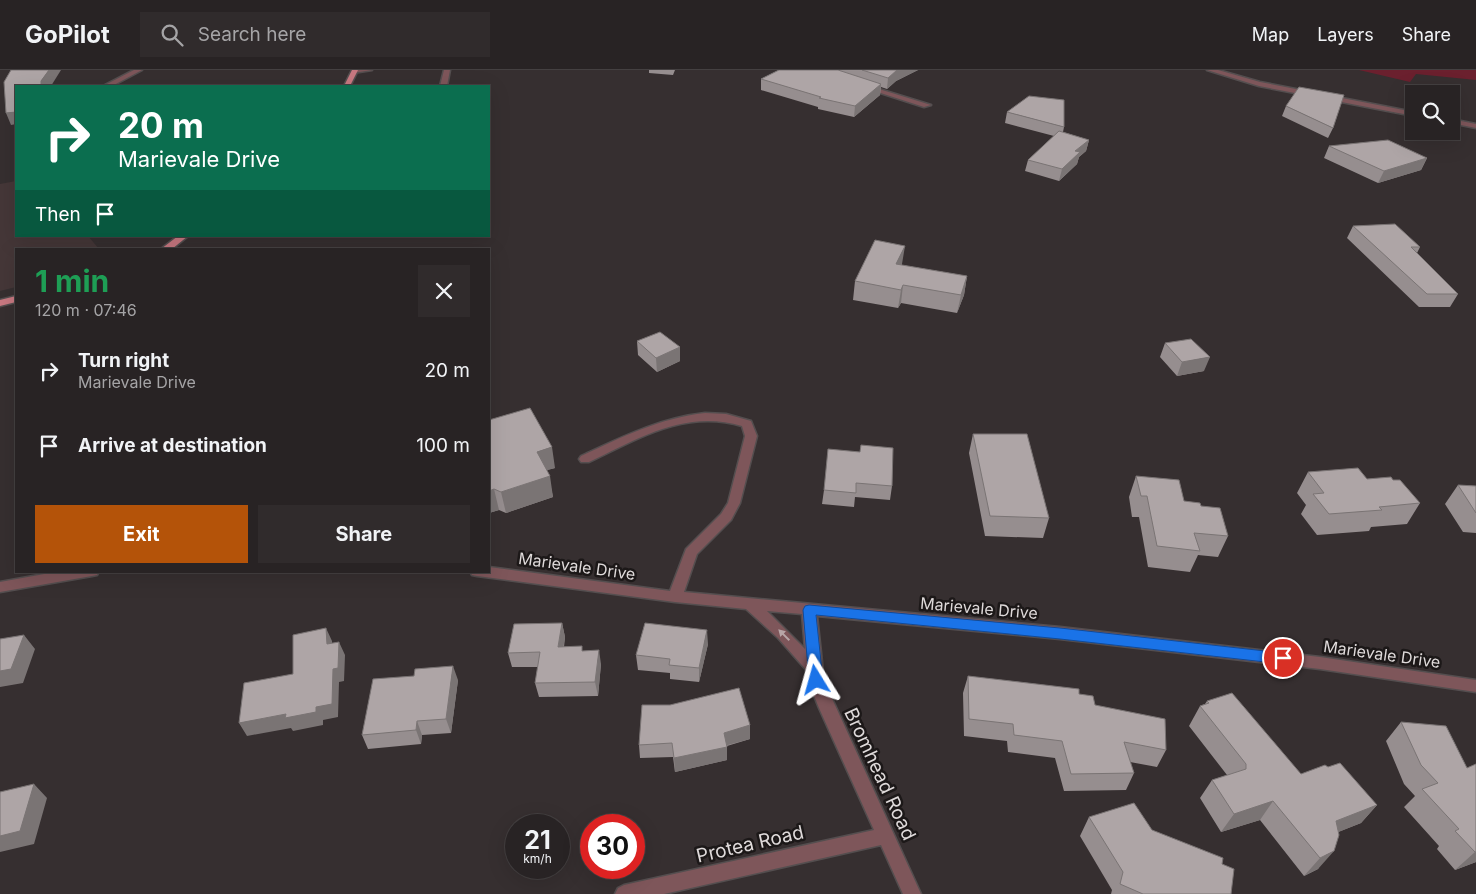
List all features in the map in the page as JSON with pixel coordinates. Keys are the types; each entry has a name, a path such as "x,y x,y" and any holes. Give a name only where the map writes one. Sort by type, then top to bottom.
{"main road":[{"path":"348,85 355,71"},
{"path":"166,248 183,237"},
{"path":"0,304 15,299"}],"street":[{"path":"109,85 139,70"},
{"path":"355,71 369,70"},
{"path":"444,85 447,70"},
{"path":"1210,70 1259,84 1405,112"},
{"path":"852,82 927,105"},
{"path":"1460,123 1476,126"},
{"path":"585,459 664,423 717,416 733,418 747,424 751,436 734,503 726,517 691,552 675,597"},
{"path":"0,587 80,573"},
{"name":"Marievale Drive","path":"490,573 675,597 1060,633 1311,662 1476,686"},
{"path":"750,604 784,634 814,669"},
{"name":"Bromhead Road","path":"809,610 814,669 826,708 912,894"},
{"name":"Protea Road","path":"624,894 885,836"}],"shaded area":[{"path":"1359,70 1476,70 1476,80 1416,74 1410,82"},
{"path":"15,181 15,237 89,237 98,248 15,248 15,287 0,291 0,184"}],"building":[{"path":"11,70 49,70 41,81 41,85 15,85 15,112 6,113 4,82"},
{"path":"779,70 838,70 881,84 855,106 819,98 821,97 761,79"},
{"path":"862,70 897,70 888,78"},
{"path":"1299,87 1344,95 1333,128 1286,106"},
{"path":"1029,96 1064,100 1064,127 1007,112"},
{"path":"1059,131 1089,140 1075,151 1080,152 1062,169 1028,160"},
{"path":"1388,140 1427,158 1384,171 1329,146"},
{"path":"1395,224 1420,247 1411,247 1458,294 1427,294 1353,226"},
{"path":"875,240 905,246 896,264 967,276 961,295 903,285 901,290 855,281"},
{"path":"660,332 680,347 656,358 637,341"},
{"path":"1191,339 1210,357 1182,362 1165,343"},
{"path":"530,408 552,447 537,452 550,476 501,492 494,489 490,491 490,420"},
{"path":"973,434 1027,434 1049,518 990,516"},
{"path":"861,445 893,448 892,486 856,483 856,493 824,490 828,449 860,452"},
{"path":"1358,468 1367,479 1391,477 1393,480 1400,480 1420,503 1379,507 1382,510 1329,514 1313,494 1324,493 1308,472"},
{"path":"1136,476 1179,480 1184,501 1200,503 1201,506 1220,508 1228,536 1194,533 1200,551 1157,546 1147,496 1141,496"},
{"path":"1458,485 1476,486 1476,513"},
{"path":"562,623 558,647 582,646 582,651 599,650 595,682 535,683 540,652 508,653 514,624"},
{"path":"645,623 707,630 699,668 669,665 670,659 636,655"},
{"path":"326,628 327,644 339,642 338,668 333,669 332,704 316,707 316,712 285,718 286,714 239,723 244,683 293,674 293,635"},
{"path":"24,635 11,669 0,671 0,639"},
{"path":"453,666 446,719 417,721 416,730 362,735 373,679 414,676 415,669"},
{"path":"968,676 1079,689 1079,694 1093,696 1095,705 1165,719 1166,750 1124,742 1134,773 1071,774 1062,741 1014,735 1013,724 969,719"},
{"path":"739,688 750,725 724,733 727,747 674,758 672,743 639,745 642,705 670,705"},
{"path":"1232,693 1301,774 1325,765 1328,767 1340,763 1377,805 1336,821 1339,835 1334,851 1320,858 1273,801 1234,814 1212,780 1246,769 1246,764 1200,706 1209,703 1207,701"},
{"path":"1401,722 1446,726 1467,768 1476,764 1476,852 1455,831 1459,829 1422,789 1438,783 1421,765"},
{"path":"34,784 20,831 0,836 0,792"},
{"path":"1134,803 1152,830 1223,858 1222,864 1234,869 1231,894 1143,894 1120,884 1123,872 1089,817"}],"route":[{"path":"816,680 812,656 812,626 809,610 1060,633 1283,658"}]}
